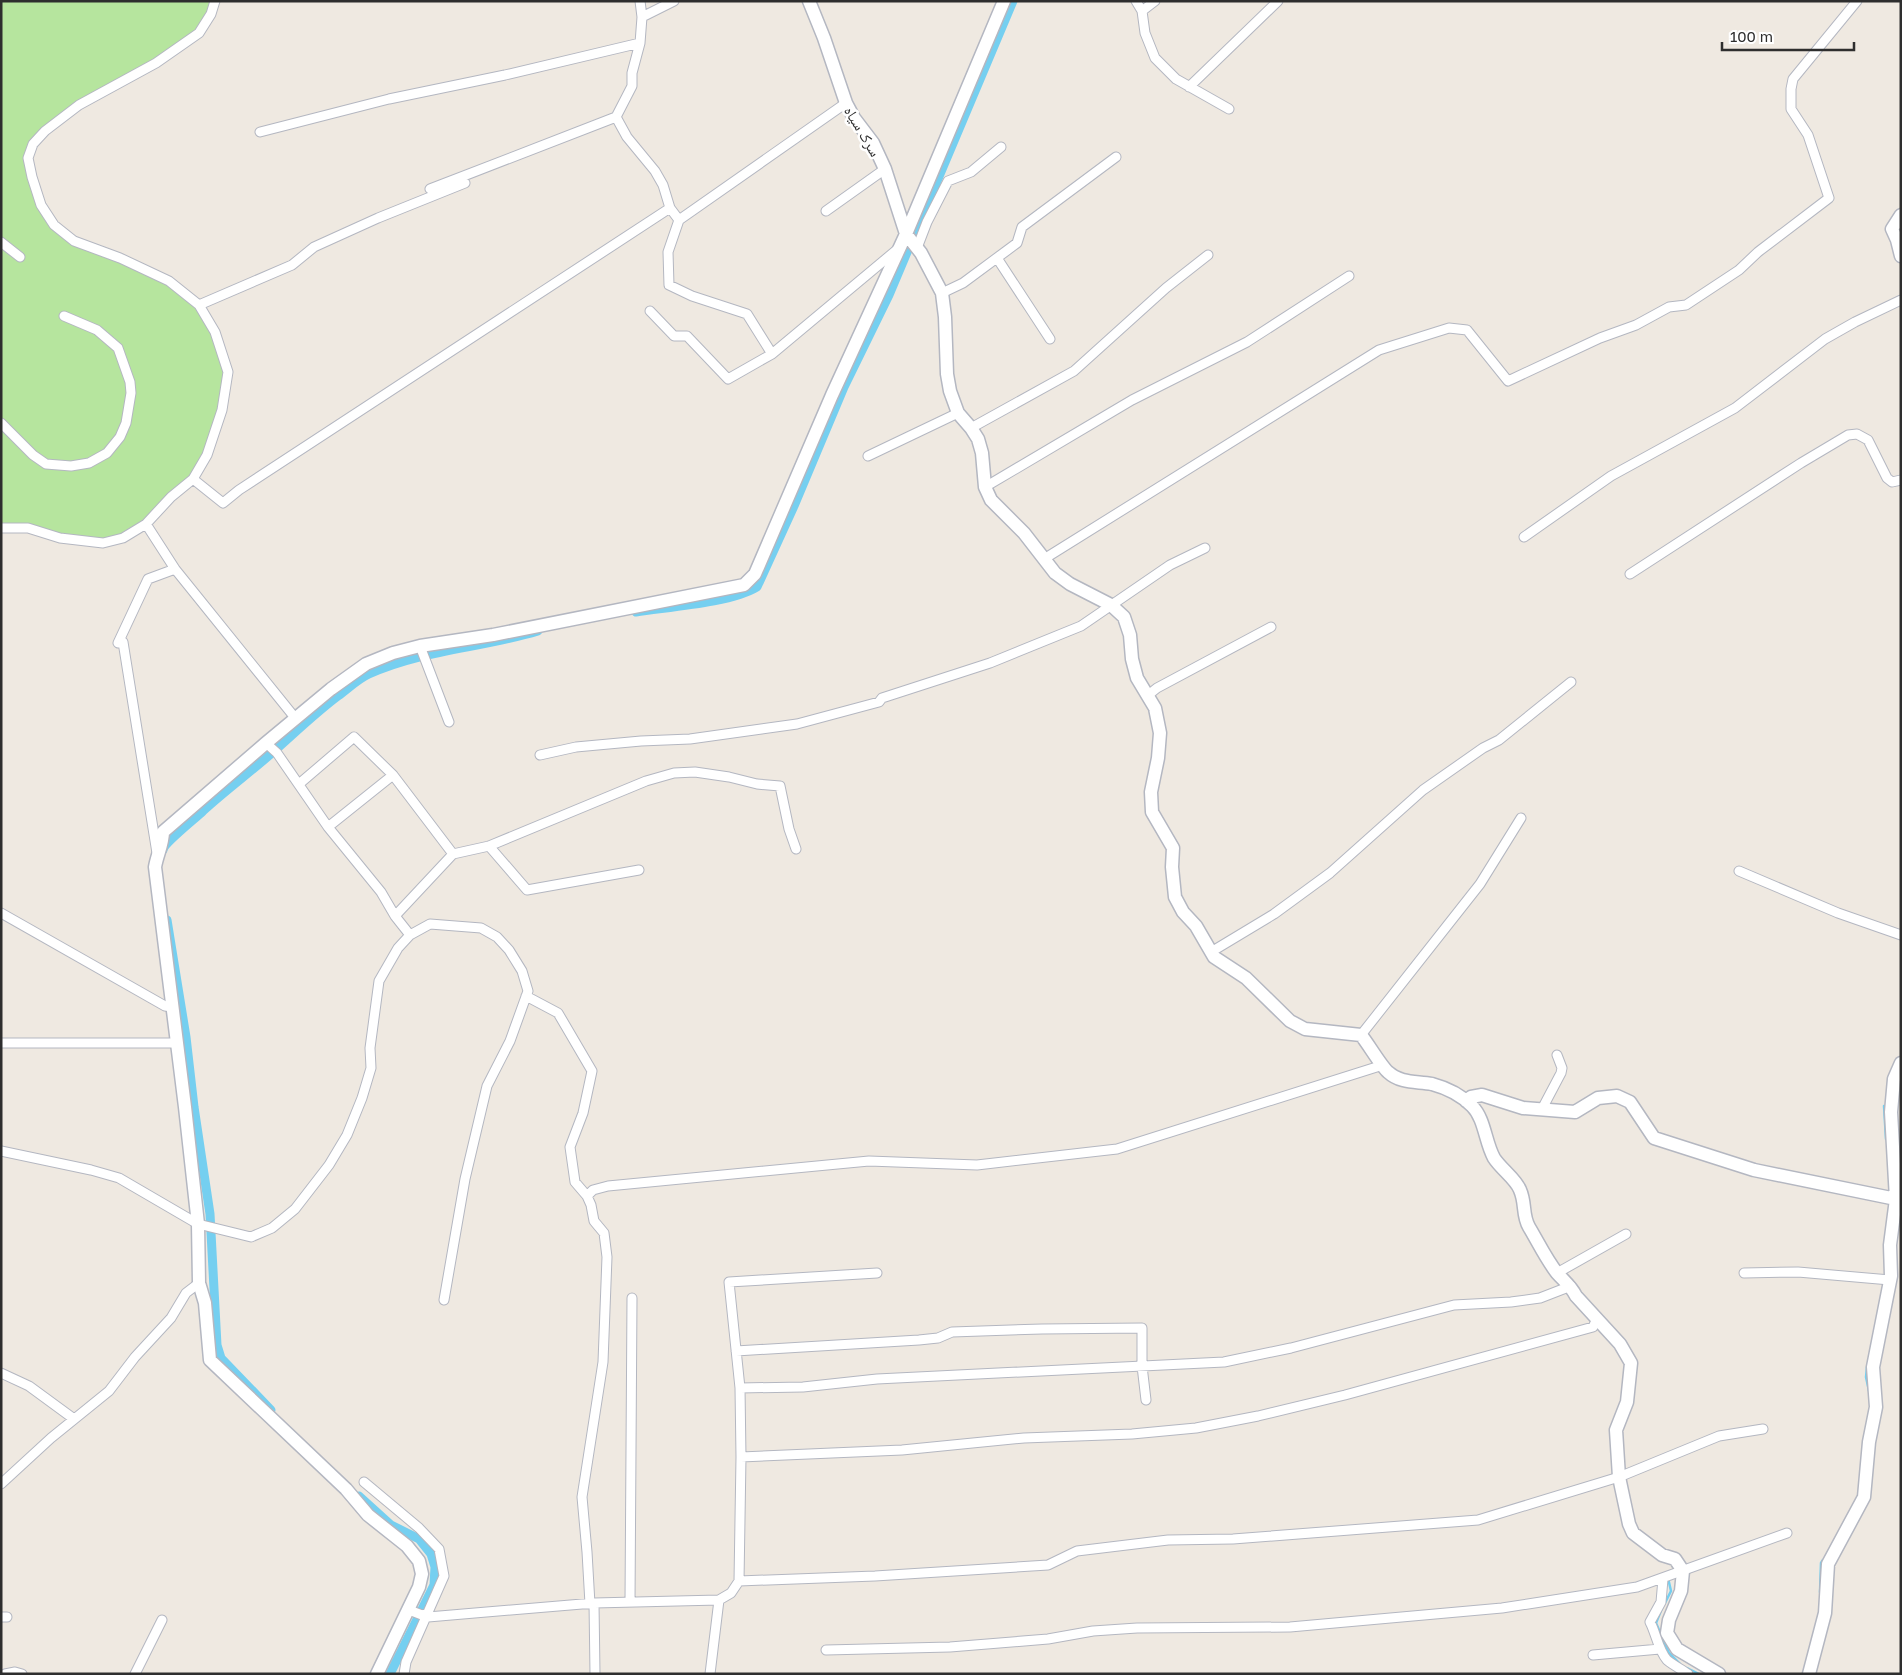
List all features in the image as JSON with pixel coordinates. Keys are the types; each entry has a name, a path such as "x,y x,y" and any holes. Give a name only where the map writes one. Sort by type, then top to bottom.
{"street":[{"path":"1,528 28,528 60,538 102,543 123,538 146,524 171,497 193,478 207,455 222,410 228,372 215,332 200,305 169,281 120,258 74,241 54,225 41,205 28,158 33,144 79,105 156,63 199,33 211,14 215,1"},
{"path":"430,189 616,117 632,86 632,73 640,43 642,17 640,1"},
{"path":"642,17 674,1"},
{"name":"سرک سیاه","path":"809,1 846,103 854,118 874,143 910,242 942,293"},
{"path":"404,1674 418,1613 419,1587 422,1574 419,1561 407,1546 368,1515 346,1489 210,1360 204,1303 199,1282 207,1226 177,1043 155,866 157,854 163,840 163,832 271,747 296,719 330,689 366,664 393,653 422,653 493,635 744,585 755,574 832,395 910,242 1004,1"},
{"path":"1136,1 1142,11 1145,33 1155,58 1176,79 1229,110"},
{"path":"1142,11 1155,1"},
{"path":"1189,87 1278,1"},
{"path":"1044,559 1379,350 1448,328 1467,330 1508,381 1600,338 1636,325 1669,307 1686,305 1739,270 1758,252 1829,198 1808,135 1792,109 1791,89 1793,79 1798,72 1857,1"},
{"path":"260,132 389,99 640,43"},
{"path":"772,354 747,314 692,296 669,285 668,252 679,220 846,103"},
{"path":"616,117 628,137 655,171 663,185 670,208 679,220"},
{"path":"650,311 674,336 686,336 728,379 772,354 910,242 927,222 948,181 971,172 1000,147"},
{"path":"1116,157 1022,227 1016,243 997,258 963,283 942,293 945,317 947,374 950,391 958,413 978,439 982,453 984,487 991,500 1024,533 1054,573 1070,584 1111,605 1124,617 1130,636 1132,659 1137,678 1155,708 1160,733 1158,758 1151,792 1152,812 1172,848 1175,897 1183,912 1196,926 1214,957 1246,978 1290,1021 1305,1029 1361,1035 1388,1072 1403,1081 1432,1084 1454,1092 1473,1106 1481,1120 1487,1144 1494,1158 1519,1188 1524,1200 1524,1214 1528,1225 1557,1273 1571,1286 1576,1296 1620,1344 1631,1363 1627,1402 1616,1430 1619,1478 1629,1524 1633,1533 1662,1556 1675,1559 1683,1570 1681,1591 1669,1620 1667,1633 1677,1649 1719,1674"},
{"path":"826,211 885,169"},
{"path":"200,305 292,265 314,247 378,218 465,183"},
{"path":"193,478 224,503 239,490 670,208"},
{"path":"1901,215 1892,229 1901,256"},
{"path":"1,242 20,257"},
{"path":"971,428 1074,371 1166,288 1208,255"},
{"path":"997,258 1050,339"},
{"path":"984,487 1132,400 1247,342 1349,276"},
{"path":"1524,537 1611,476 1735,408 1825,339 1901,300"},
{"path":"1,423 33,455 46,464 71,466 89,463 107,453 120,437 126,422 131,393 130,382 118,348 98,330 64,316"},
{"path":"868,456 958,413"},
{"path":"1630,574 1848,435 1857,434 1868,440 1887,478 1892,482 1901,480"},
{"path":"146,524 175,569 296,719"},
{"path":"540,755 576,747 641,741 690,740 797,724 879,702 882,698 990,663 1081,626 1170,564 1205,548"},
{"path":"157,854 123,642 118,643 148,579 175,569"},
{"path":"1147,696 1157,688 1271,627"},
{"path":"422,653 449,722"},
{"path":"1211,952 1274,914 1330,873 1423,790 1482,748 1499,740 1571,682"},
{"path":"299,784 354,737 393,775 453,854"},
{"path":"271,747 328,827 381,892 395,916 410,935"},
{"path":"395,916 453,854 489,846 646,781 674,773 695,772 729,777 757,784 780,786 789,829 796,849"},
{"path":"328,827 393,775"},
{"path":"1361,1035 1480,884 1521,818"},
{"path":"489,846 527,890 639,870"},
{"path":"1739,871 1838,913 1901,935"},
{"path":"1,913 166,1006 172,1007"},
{"path":"1,1151 58,1162 119,1178 207,1226 251,1237 272,1228 295,1210 329,1165 347,1135 362,1098 371,1068 370,1048 379,981 393,956 410,935 430,924 481,928 497,937 509,950 522,971 528,990 510,1041 487,1086 478,1118 463,1188 444,1300"},
{"path":"526,996 558,1013 592,1072 583,1113 570,1147 575,1182 587,1196 594,1221 604,1233 607,1257 603,1362 582,1497 592,1603 595,1674"},
{"path":"1,1043 177,1043"},
{"path":"1542,1109 1561,1073 1562,1068 1557,1054"},
{"path":"1809,1674 1813,1652 1825,1613 1828,1564 1864,1497 1869,1442 1876,1407 1872,1366 1890,1280 1891,1198 1897,1079 1901,1063"},
{"path":"587,1196 593,1190 608,1186 743,1172 870,1161 978,1165 1117,1149 1383,1065"},
{"path":"1466,1101 1471,1096 1482,1095 1523,1108 1575,1112 1598,1098 1617,1096 1630,1102 1654,1138 1754,1170 1891,1198"},
{"path":"1557,1273 1626,1234"},
{"path":"1744,1274 1798,1272 1890,1280"},
{"path":"418,1613 428,1617 592,1603 719,1600 731,1593 739,1581 742,1457 740,1388 729,1282 877,1273"},
{"path":"1,1484 51,1438 109,1391 135,1357 170,1318 186,1293 199,1282"},
{"path":"740,1388 803,1387 877,1379 1224,1362 1291,1348 1454,1305 1511,1302 1540,1298 1571,1286"},
{"path":"630,1602 632,1298"},
{"path":"742,1457 902,1450 1024,1438 1132,1434 1196,1428 1345,1396 1593,1327 1598,1319"},
{"path":"736,1351 919,1340 938,1338 952,1332 1142,1328 1142,1366 1146,1400"},
{"path":"1,1372 29,1386 74,1420"},
{"path":"739,1581 875,1576 1048,1565 1077,1551 1168,1540 1233,1539 1478,1520 1619,1478 1719,1436 1763,1429"},
{"path":"364,1482 419,1528 439,1549 444,1576 377,1674"},
{"path":"826,1650 950,1647 1048,1639 1093,1631 1137,1628 1290,1627 1502,1608 1637,1587 1787,1533"},
{"path":"1662,1579 1661,1602 1650,1622 1660,1649 1667,1659 1688,1674"},
{"path":"710,1674 719,1600"},
{"path":"135,1674 162,1620"},
{"path":"1593,1655 1660,1649"},
{"path":"5,1674 15,1672 22,1674"}],"green space":[{"path":"1,1 215,1 199,33 79,105 45,131 28,158 41,205 75,241 169,281 199,305 228,372 222,410 193,479 146,524 103,543 28,528 1,528"}],"waterway":[{"path":"636,612 716,601 757,587 794,506 844,387 889,295 1013,1"},
{"path":"163,850 174,836 323,708 365,676 389,666 431,654 495,642 538,631"},
{"path":"167,920 186,1037 210,1214 217,1345 221,1358 271,1410"},
{"path":"1884,1106 1886,1139"},
{"path":"1867,1367 1866,1377 1869,1391"},
{"path":"359,1496 391,1525 419,1539 431,1554 435,1567 434,1585 390,1674"},
{"path":"1820,1592 1821,1563 1823,1560"},
{"path":"1665,1603 1671,1591 1668,1578"},
{"path":"1662,1608 1656,1623 1669,1653 1680,1664"},
{"path":"1687,1668 1699,1674"}]}
